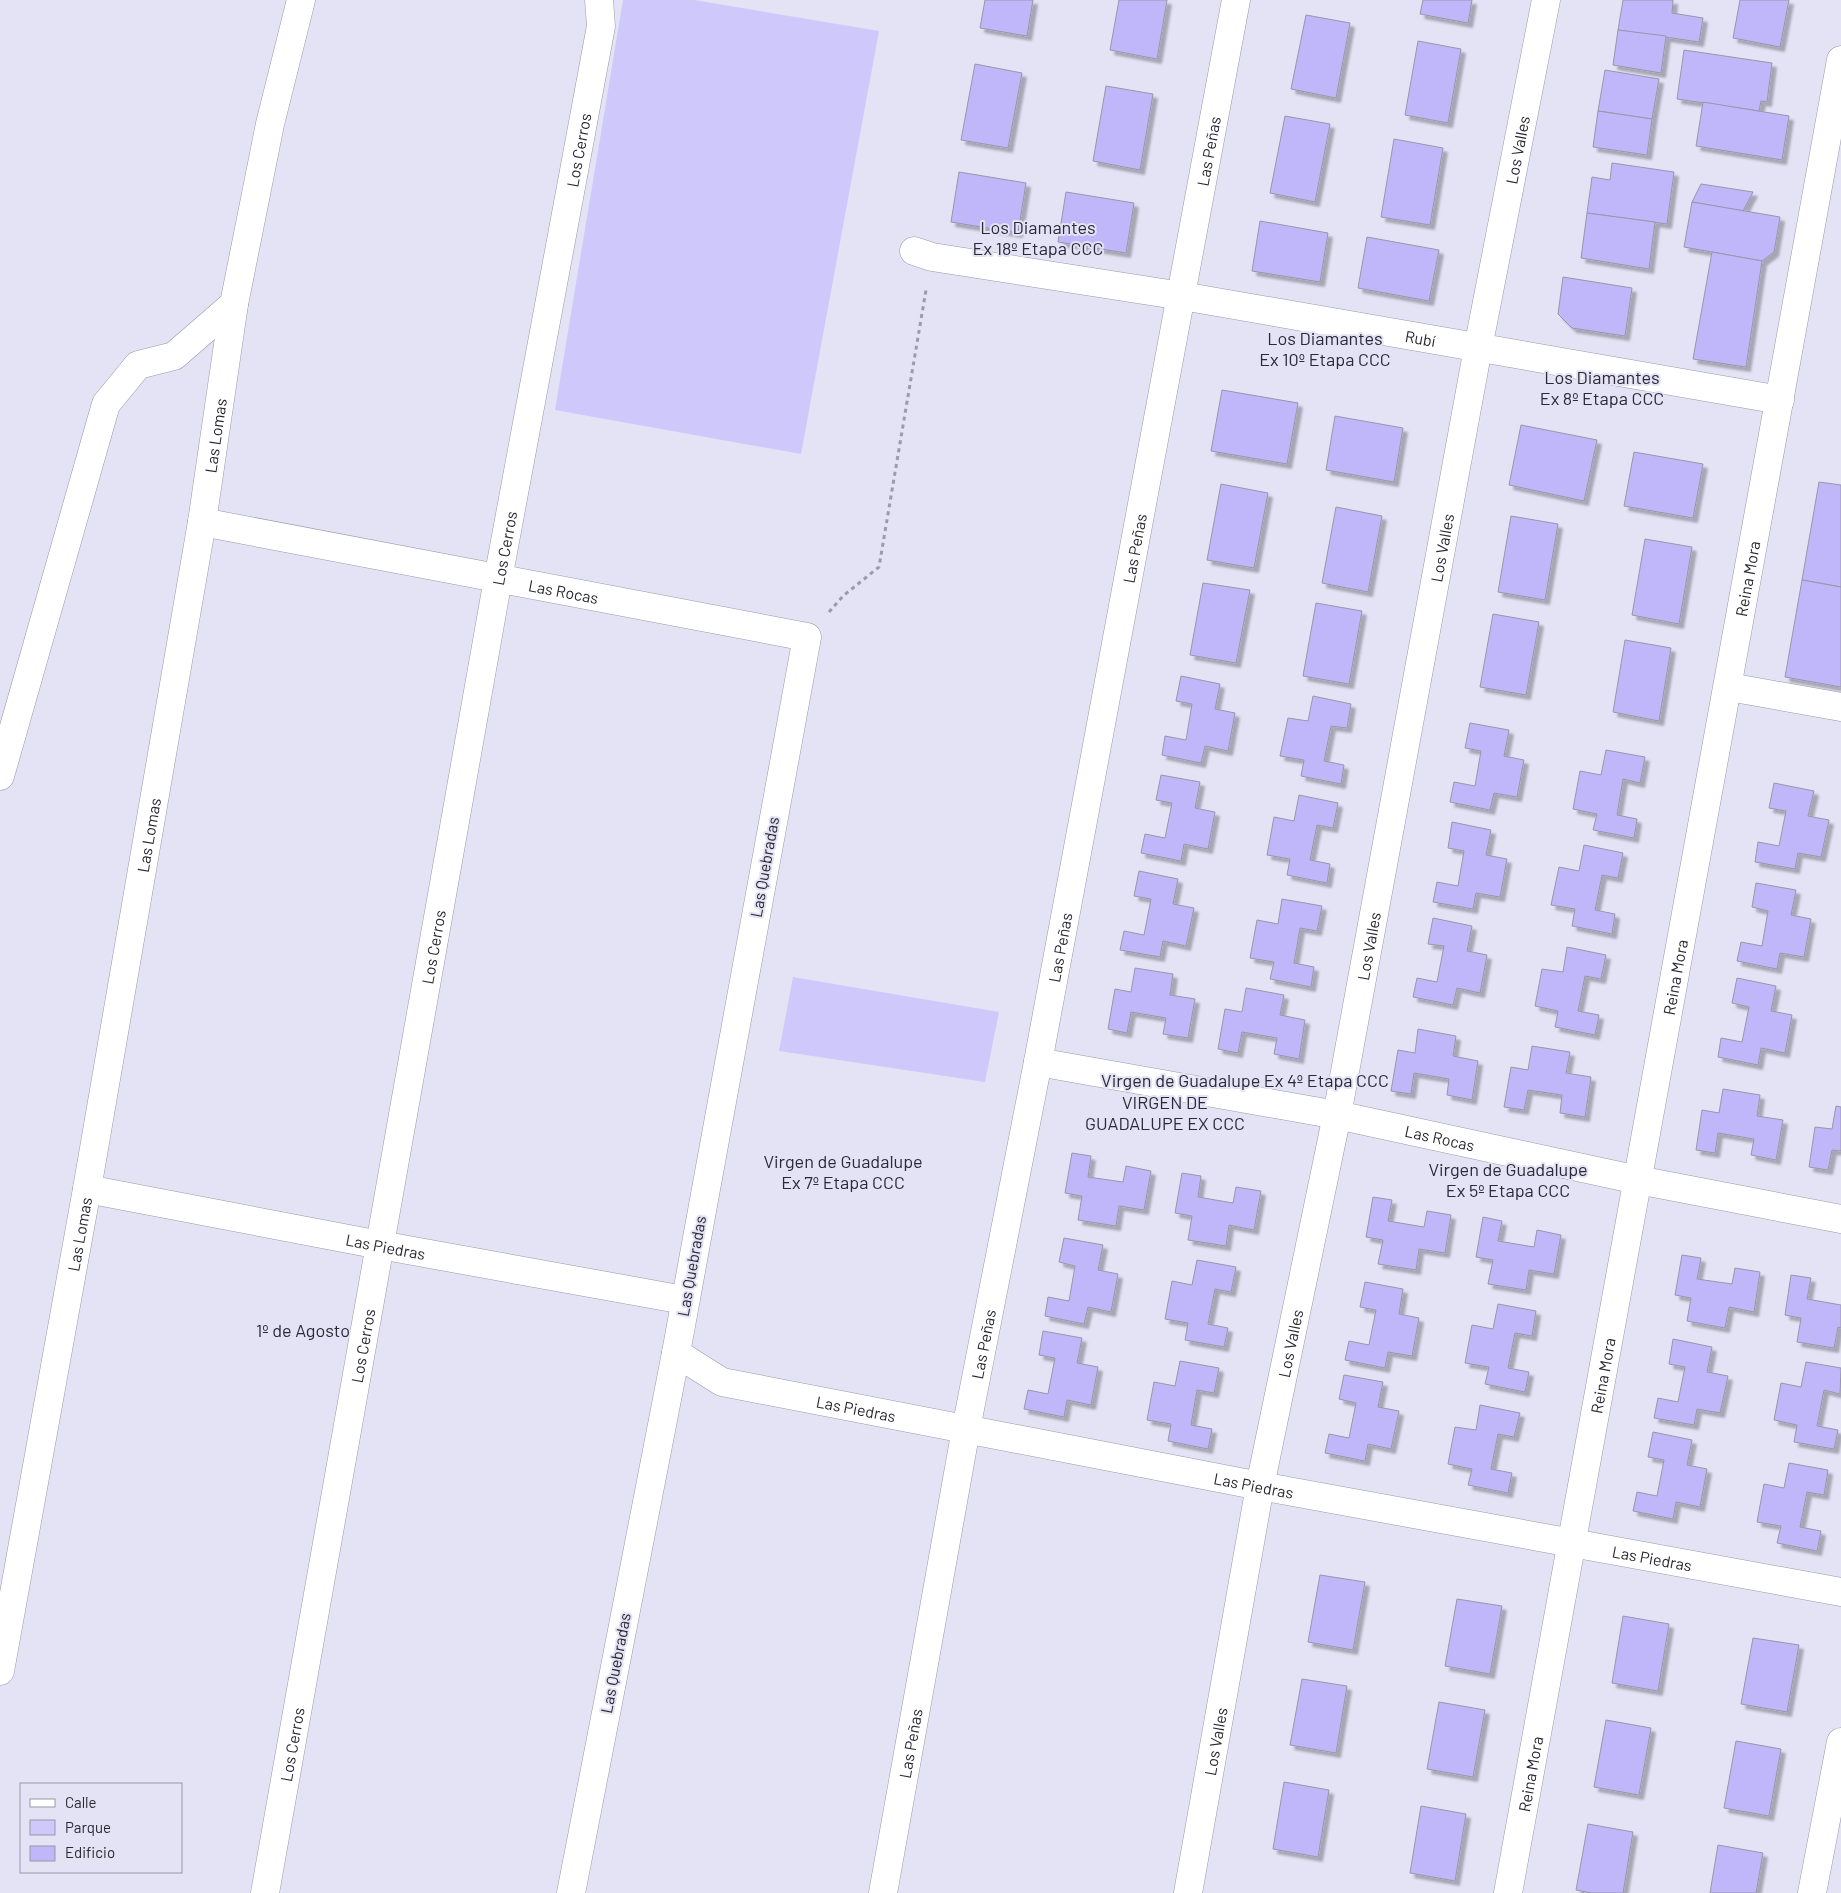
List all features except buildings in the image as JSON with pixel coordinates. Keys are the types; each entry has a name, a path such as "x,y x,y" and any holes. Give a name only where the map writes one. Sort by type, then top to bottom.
{"street":[{"name":"Las Lomas","path":"0,1671 87,1189 202,522 234,304 270,124 302,0"},
{"name":"Los Cerros","path":"265,1893 498,579 600,26 599,0"},
{"name":"Las Peñas","path":"883,1893 966,1429 1038,1062 1236,0"},
{"name":"Los Valles","path":"1188,1893 1260,1486 1337,1116 1478,348 1546,0"},
{"name":"Reina Mora","path":"1508,1893 1729,687 1841,60"},
{"name":"Rubí","path":"923,254 1182,296 1780,400"},
{"path":"0,776 106,404 138,366 174,356 234,304"},
{"name":"Las Rocas","path":"202,522 807,637"},
{"name":"Las Quebradas","path":"571,1893 676,1353 684,1300 807,637"},
{"path":"1729,687 1841,707"},
{"name":"Las Rocas","path":"1038,1062 1337,1116 1638,1180 1841,1219"},
{"name":"Las Piedras","path":"87,1189 684,1300"},
{"name":"Las Piedras","path":"676,1353 722,1382 1260,1486 1841,1592"},
{"path":"1812,1893 1841,1742"}],"path":[{"path":"807,637 843,596 879,567 923,254"}],"green space":[{"path":"623,0 694,0 879,31 801,454 555,410"},
{"path":"793,977 999,1012 985,1082 779,1051"}],"district":[{"name":"Los Diamantes Ex 18º Etapa CCC","path":"1038,237"},
{"name":"Los Diamantes Ex 10º Etapa CCC","path":"1325,348"},
{"name":"Los Diamantes Ex 8º Etapa CCC","path":"1602,387"},
{"name":"Virgen de Guadalupe Ex 4º Etapa CCC","path":"1245,1080"},
{"name":"VIRGEN DE GUADALUPE EX CCC","path":"1165,1112"},
{"name":"Virgen de Guadalupe Ex 7º Etapa CCC","path":"843,1171"},
{"name":"Virgen de Guadalupe Ex 5º Etapa CCC","path":"1508,1179"},
{"name":"1º de Agosto","path":"303,1330"}]}
